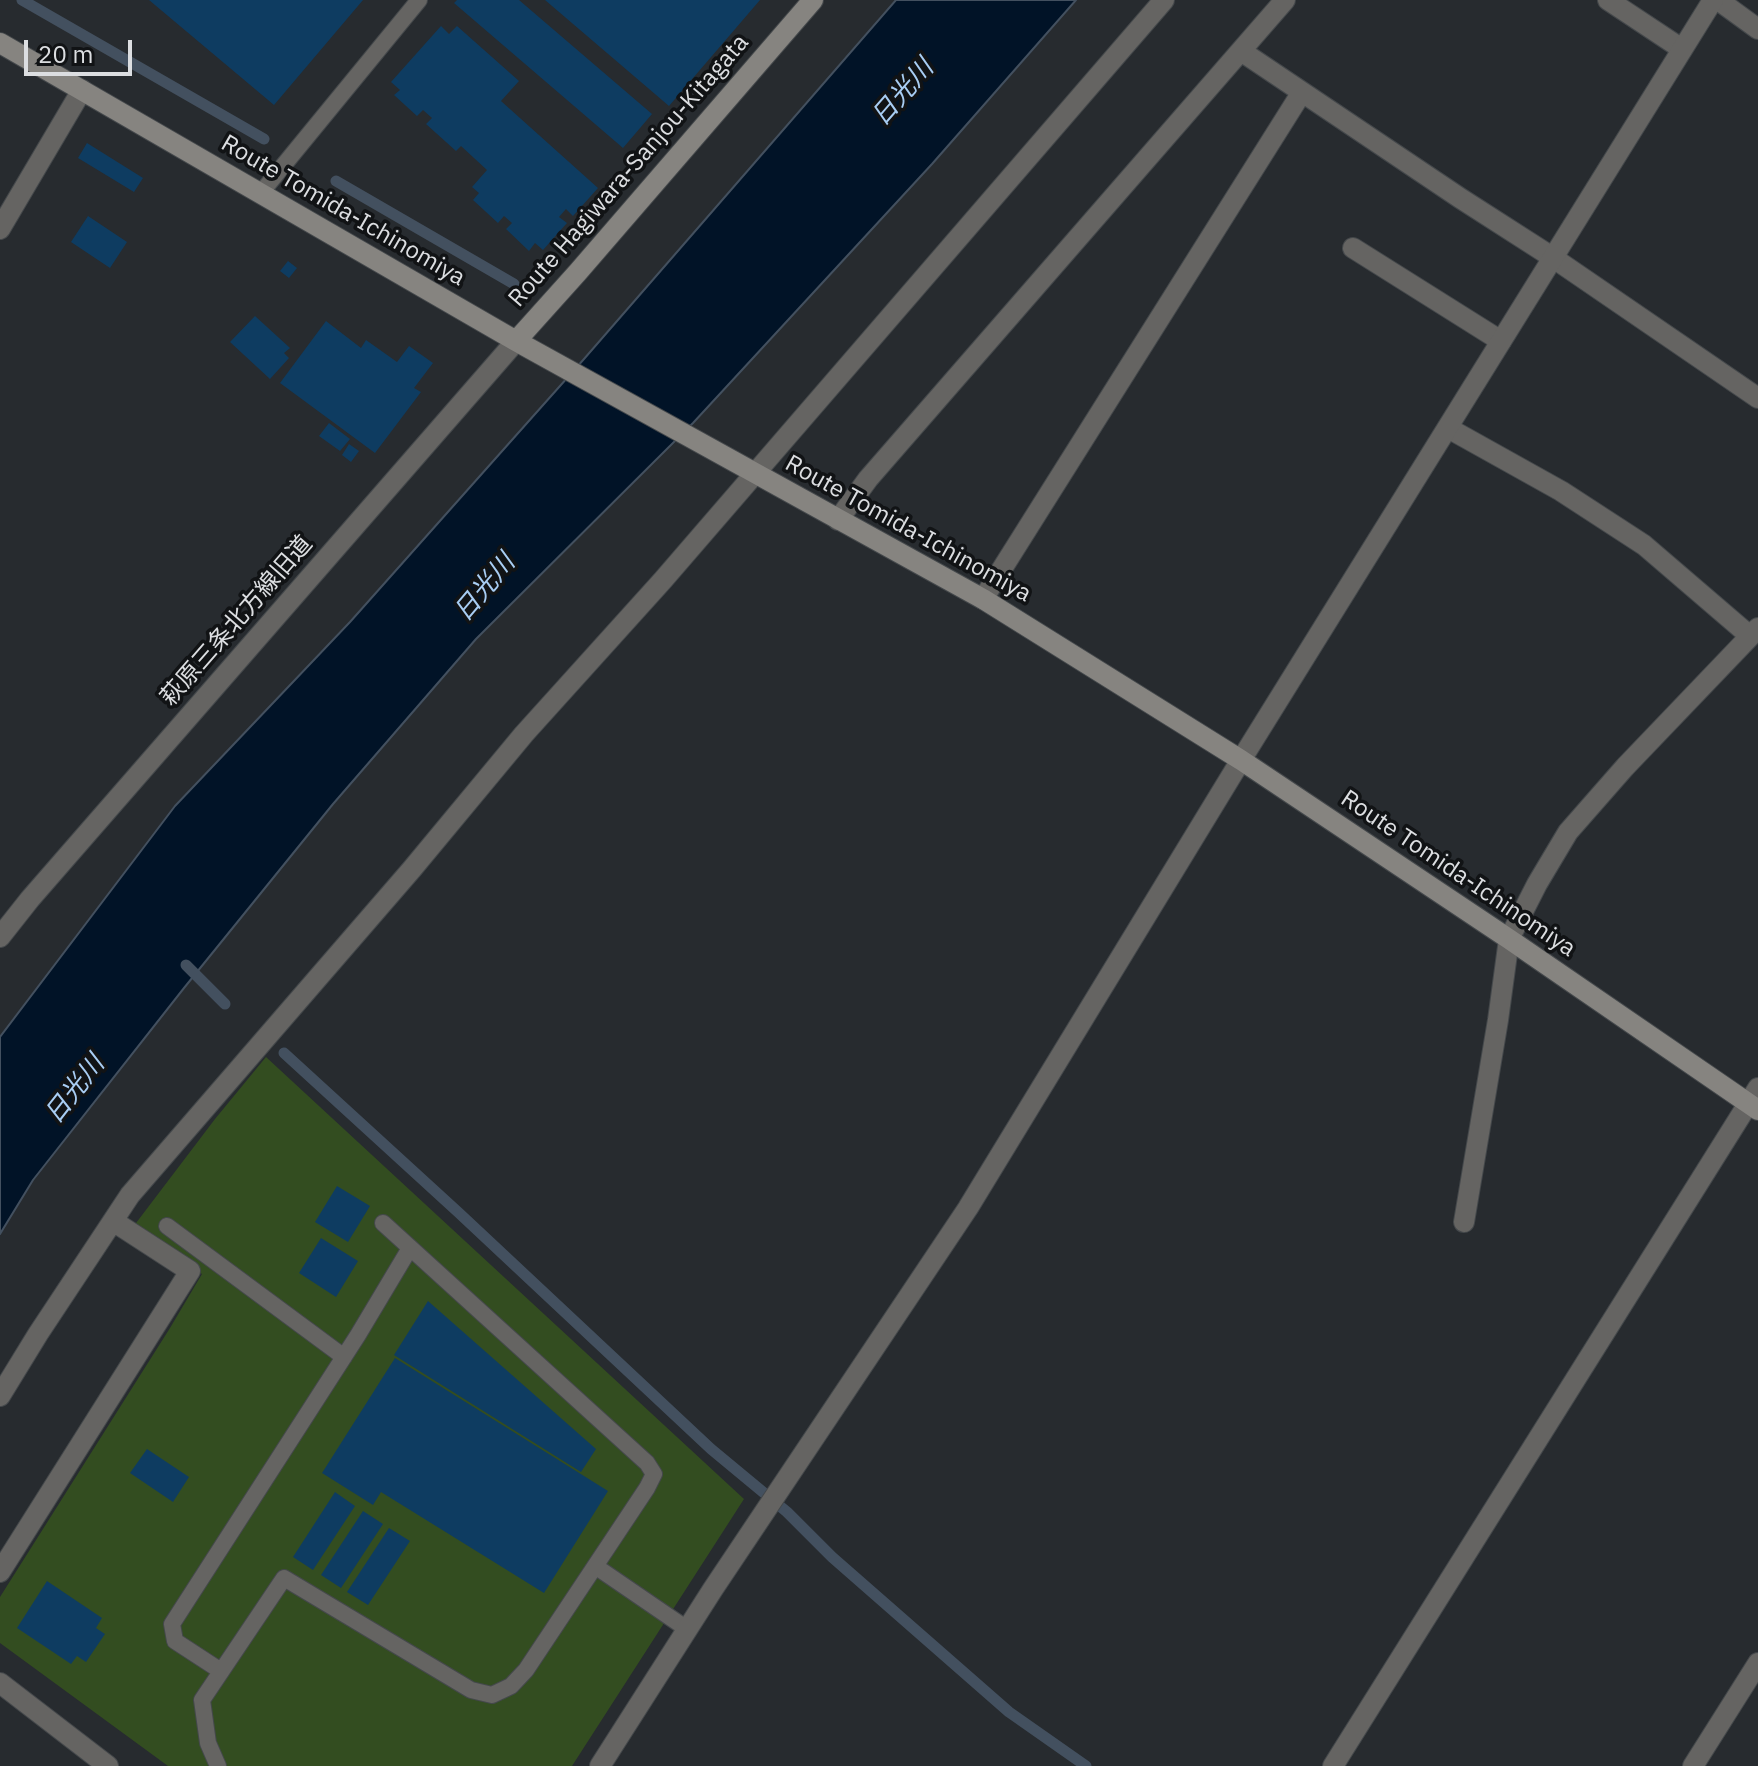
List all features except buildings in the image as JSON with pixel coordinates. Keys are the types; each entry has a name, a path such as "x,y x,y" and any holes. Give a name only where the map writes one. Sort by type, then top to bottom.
{"main road":[{"name":"Route Hagiwara-Sanjou-Kitagata","path":"525,346 578,272 813,0"},
{"name":"Route Tomida-Ichinomiya","path":"0,43 525,346 983,599 1241,760 1755,1101"}],"street":[{"path":"0,1396 130,1195 412,869 524,734 663,580 1164,0"},
{"path":"838,520 868,479 1285,0"},
{"path":"1608,0 1682,49"},
{"path":"600,1766 756,1524 968,1208 1241,760 1682,49 1716,0 1758,29"},
{"path":"1241,51 1758,398"},
{"path":"0,229 82,90"},
{"path":"983,599 1302,92"},
{"path":"1353,248 1501,341"},
{"name":"萩原三条北方線旧道","path":"0,937 30,899 525,346"},
{"path":"1448,428 1561,491 1644,545 1754,632 1625,767 1568,832 1509,939 1464,1222"},
{"path":"1333,1766 1755,1101"},
{"path":"0,1572 190,1271 113,1221"},
{"path":"1693,1766 1758,1663"},
{"path":"0,1683 102,1764"}],"lane":[{"path":"260,194 419,0"},
{"path":"218,1766 208,1743 202,1700 284,1578 471,1690 492,1695 511,1686 526,1670 654,1474 647,1463 383,1223"},
{"path":"167,1226 344,1357"},
{"path":"221,1671 175,1641 172,1624 344,1357 410,1248"},
{"path":"595,1566 687,1629"}],"green space":[{"path":"266,1057 744,1499 572,1766 168,1766 0,1643 0,1597 202,1274 133,1227"}],"water":[{"name":"日光川","path":"896,0 1076,0 932,164 693,423 476,639 333,804 184,988 33,1180 0,1234 0,1037 175,806 350,622"}],"waterway":[{"path":"22,0 264,139"},
{"path":"336,181 514,284"},
{"path":"186,965 225,1004"},
{"path":"284,1053 711,1449 787,1512 832,1557 1009,1712 1086,1766"}]}
